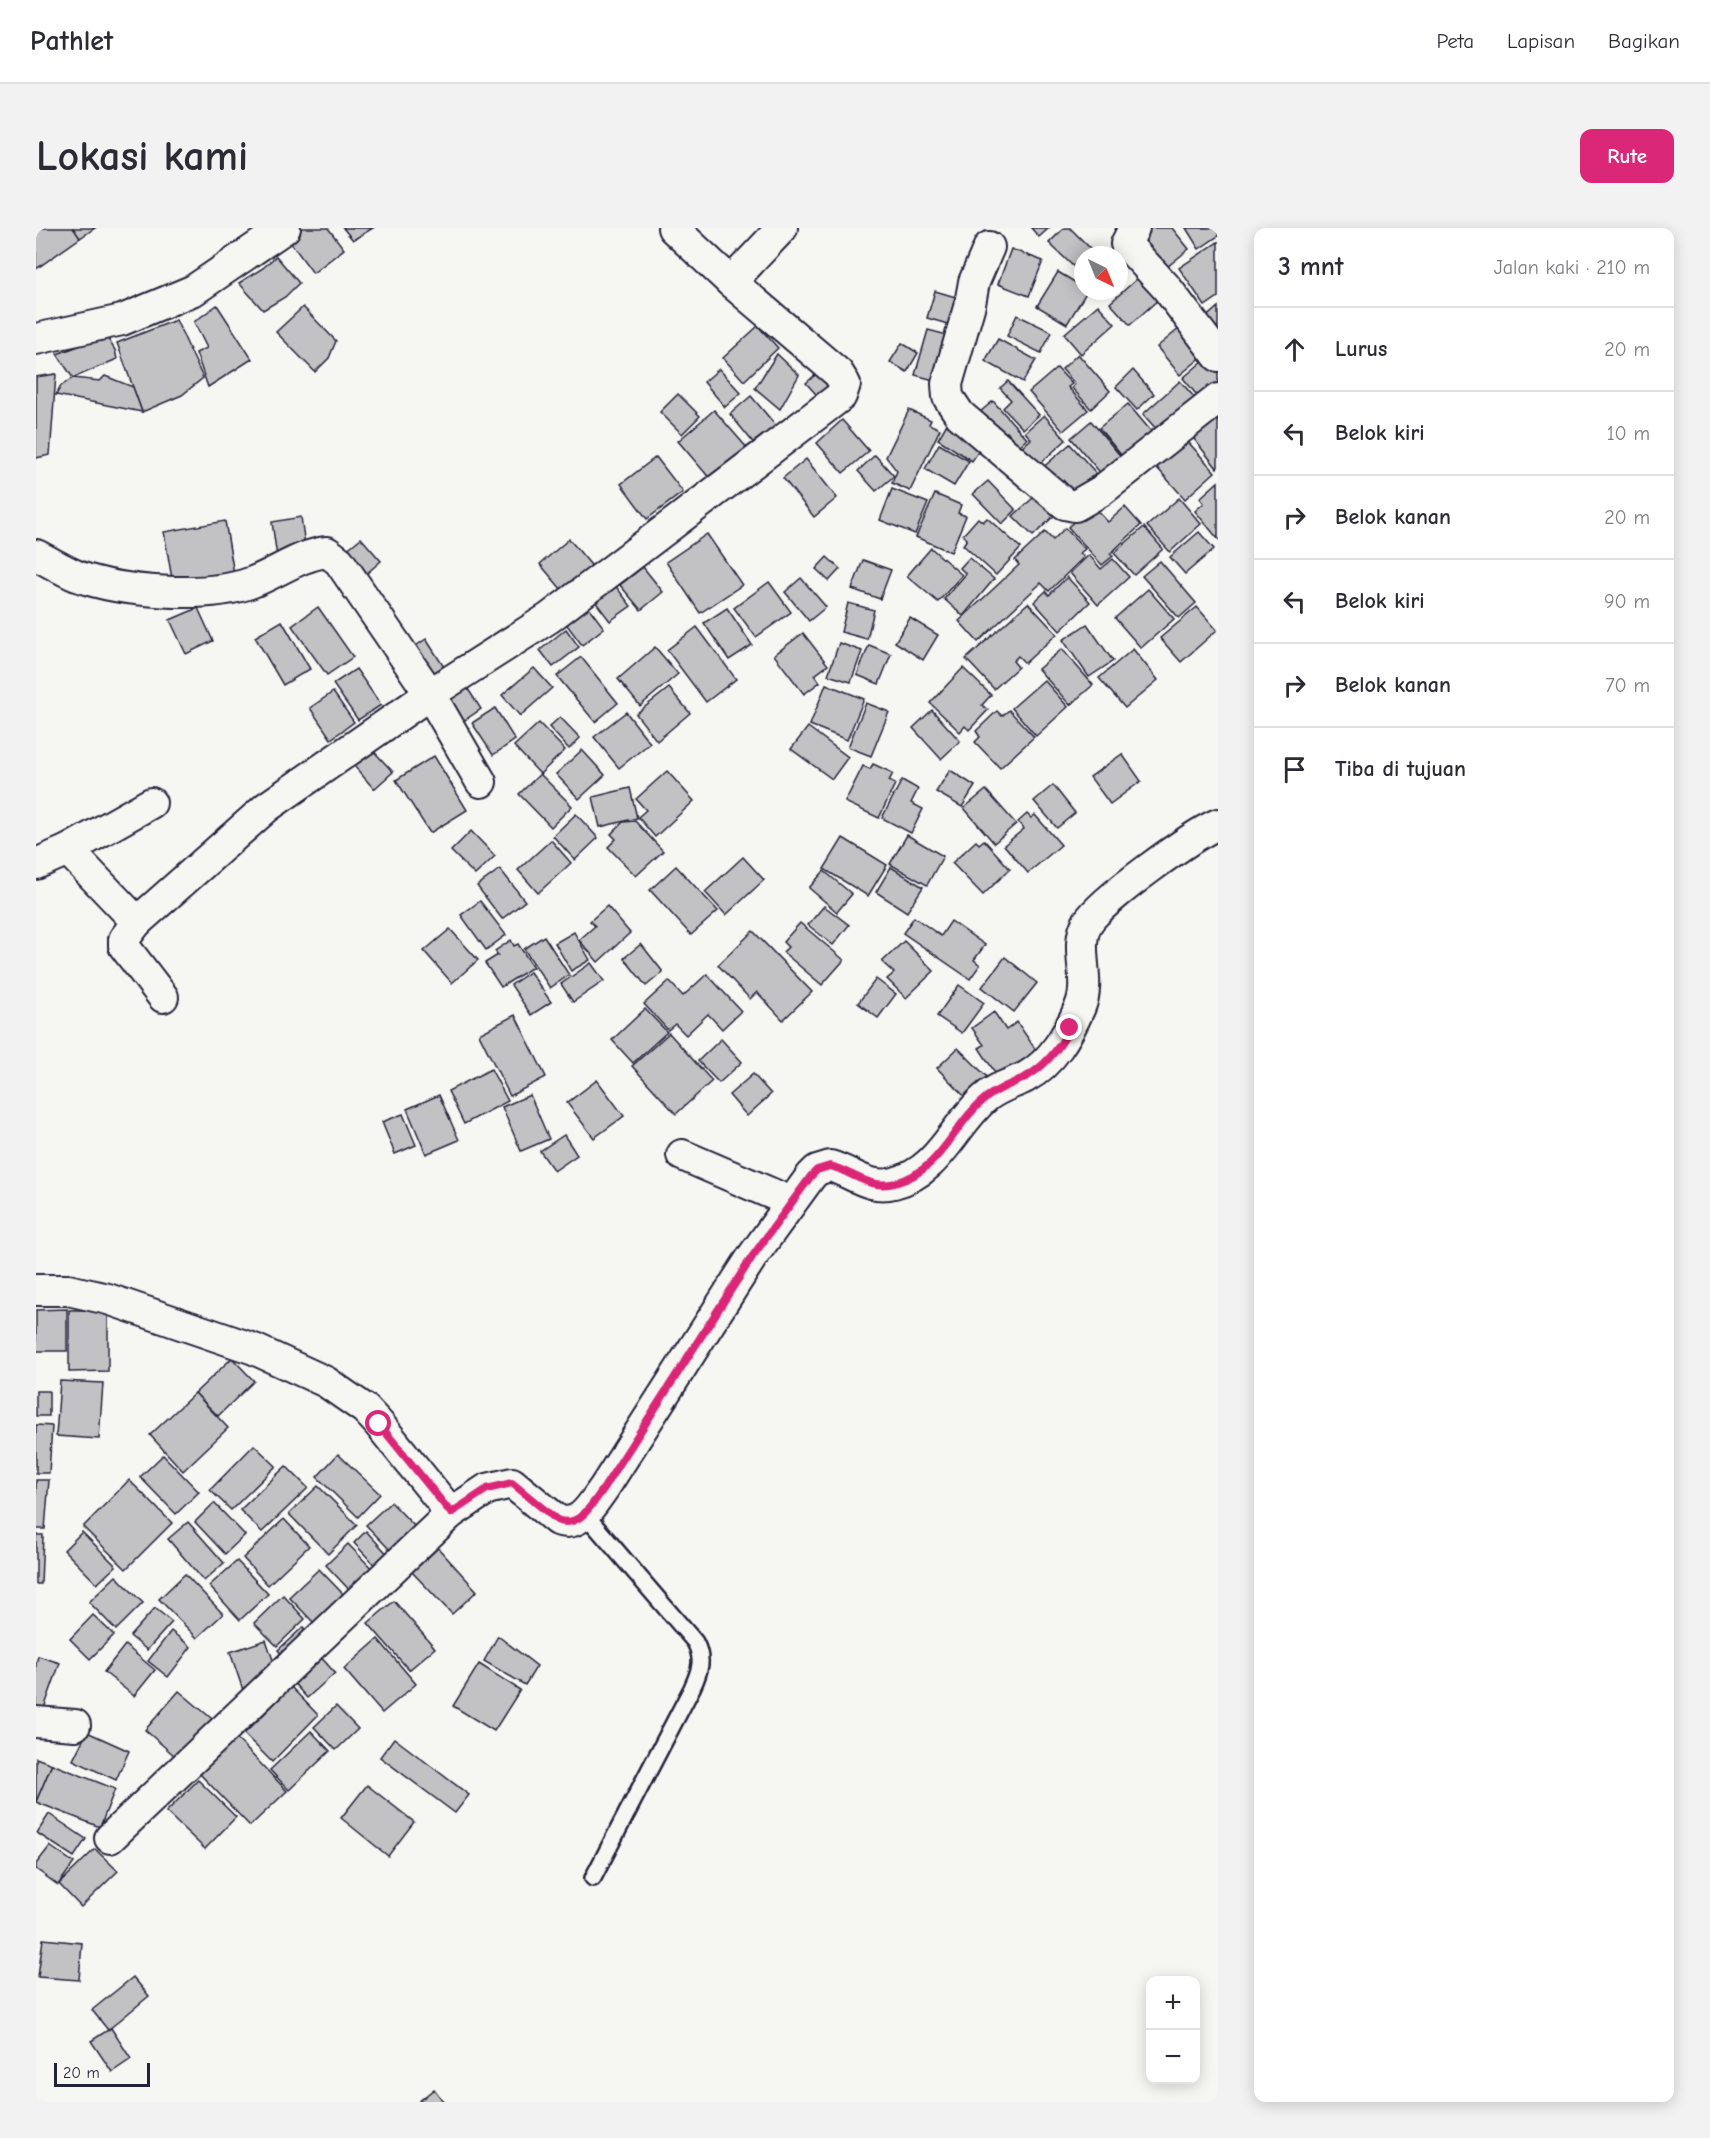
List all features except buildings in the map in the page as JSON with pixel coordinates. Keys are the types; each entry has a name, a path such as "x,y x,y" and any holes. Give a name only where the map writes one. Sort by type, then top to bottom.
{"street":[{"path":"36,339 122,320 194,290 285,228"},
{"path":"163,997 124,946 124,939 137,921 267,807 430,694 549,618 842,396 845,384 838,373 731,282 673,228"},
{"path":"731,282 782,228"},
{"path":"1134,228 1126,244 1166,287 1218,356"},
{"path":"989,247 974,282 970,304 956,345 947,384 948,397 960,415 1065,504 1076,506 1101,492 1218,399"},
{"path":"36,555 76,575 95,581 162,591 187,592 213,591 250,583 295,562 327,552 339,561 430,694 482,782"},
{"path":"36,864 68,850 151,803"},
{"path":"110,1838 451,1513 487,1489 505,1483 518,1488 557,1520 571,1522 585,1514 752,1257 817,1170 830,1166 870,1184 894,1184 906,1179 936,1159 986,1097 1042,1066 1059,1048 1081,1004 1086,984 1082,943 1089,920 1110,899 1193,837 1218,824"},
{"path":"68,850 137,921"},
{"path":"682,1155 791,1202"},
{"path":"36,1290 68,1290 108,1299 254,1349 326,1382 365,1409 451,1513"},
{"path":"36,1722 75,1725"}],"lane":[{"path":"585,1514 695,1642 700,1652 701,1663 692,1688 593,1878"}],"route":[{"path":"379,1424 451,1513 487,1489 512,1483 557,1520 564,1523 579,1519 604,1488 752,1257 811,1176 817,1170 830,1166 870,1184 894,1184 906,1179 936,1159 986,1097 1042,1066 1059,1048 1070,1028"}]}
